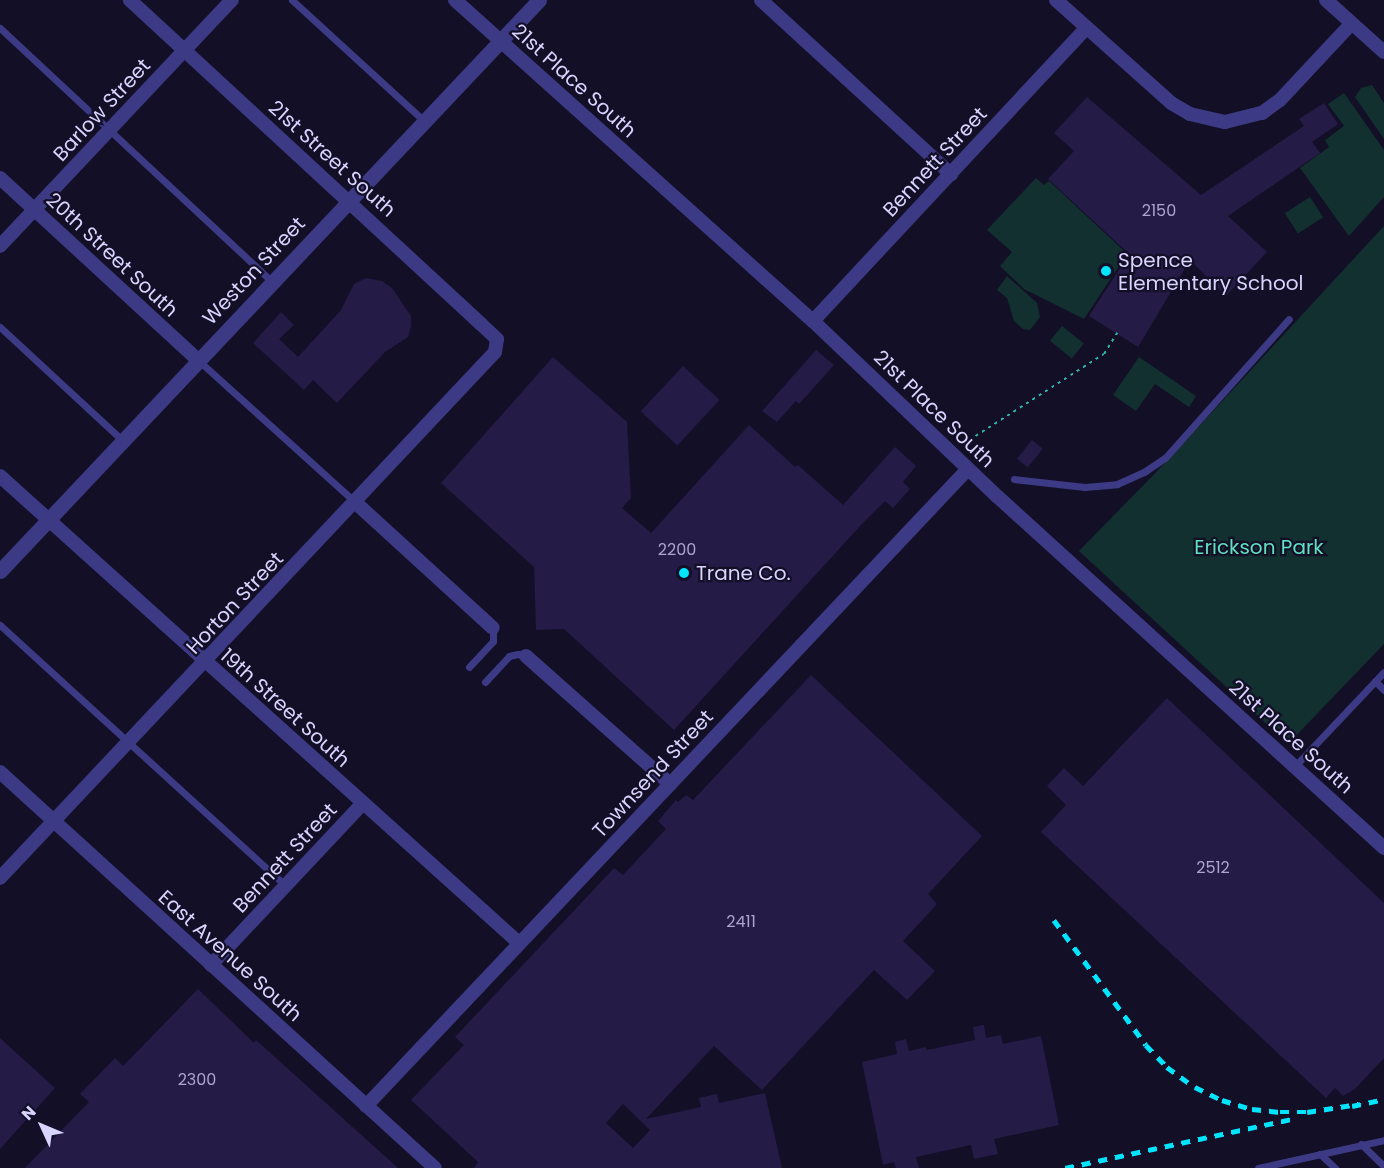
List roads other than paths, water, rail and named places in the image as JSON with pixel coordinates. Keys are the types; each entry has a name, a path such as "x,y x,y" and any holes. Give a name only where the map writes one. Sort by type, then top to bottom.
{"street":[{"name":"21st Street South","path":"130,0 497,339 495,352"},
{"name":"Barlow Street","path":"0,246 232,0"},
{"name":"21st Place South","path":"455,0 813,321 968,469 1384,848"},
{"name":"Weston Street","path":"0,571 539,0"},
{"path":"761,0 951,174"},
{"path":"1056,0 1171,103 1190,114 1225,122 1262,113 1280,100 1351,24"},
{"path":"1326,0 1384,52"},
{"name":"Bennett Street","path":"813,321 1086,28"},
{"name":"20th Street South","path":"0,178 199,361"},
{"name":"Horton Street","path":"0,878 356,503 495,352"},
{"name":"Townsend Street","path":"366,1106 968,469"},
{"name":"19th Street South","path":"0,476 362,804 373,809 519,943"},
{"path":"356,503 493,628"},
{"path":"526,656 670,784"},
{"name":"East Avenue South","path":"0,772 435,1168"},
{"name":"Bennett Street","path":"211,965 362,804"}],"lane":[{"path":"292,0 424,122"},
{"path":"0,28 272,282"},
{"path":"1014,479 1085,488 1117,484 1144,472 1165,458 1289,319"},
{"path":"0,327 123,441"},
{"path":"199,361 356,503"},
{"path":"0,625 286,886"},
{"path":"470,667 493,640 493,628"},
{"path":"485,682 509,656 518,654 526,656"},
{"path":"1295,766 1384,672"},
{"path":"1375,681 1384,690"},
{"path":"1258,1168 1384,1140"},
{"path":"1361,1144 1384,1166"},
{"path":"1320,1154 1335,1168"},
{"path":"1281,1162 1287,1168"}],"railway":[{"path":"1054,920 1146,1045 1167,1067 1195,1087 1222,1100 1252,1109 1280,1112 1307,1112 1358,1104"},
{"path":"1352,1106 1384,1099"},
{"path":"1065,1168 1296,1118"}],"place":[{"name":"Spence Elementary School","path":"1106,271"},
{"name":"Trane Co.","path":"684,573"}],"park label":[{"name":"Erickson Park","path":"1259,547"}]}
